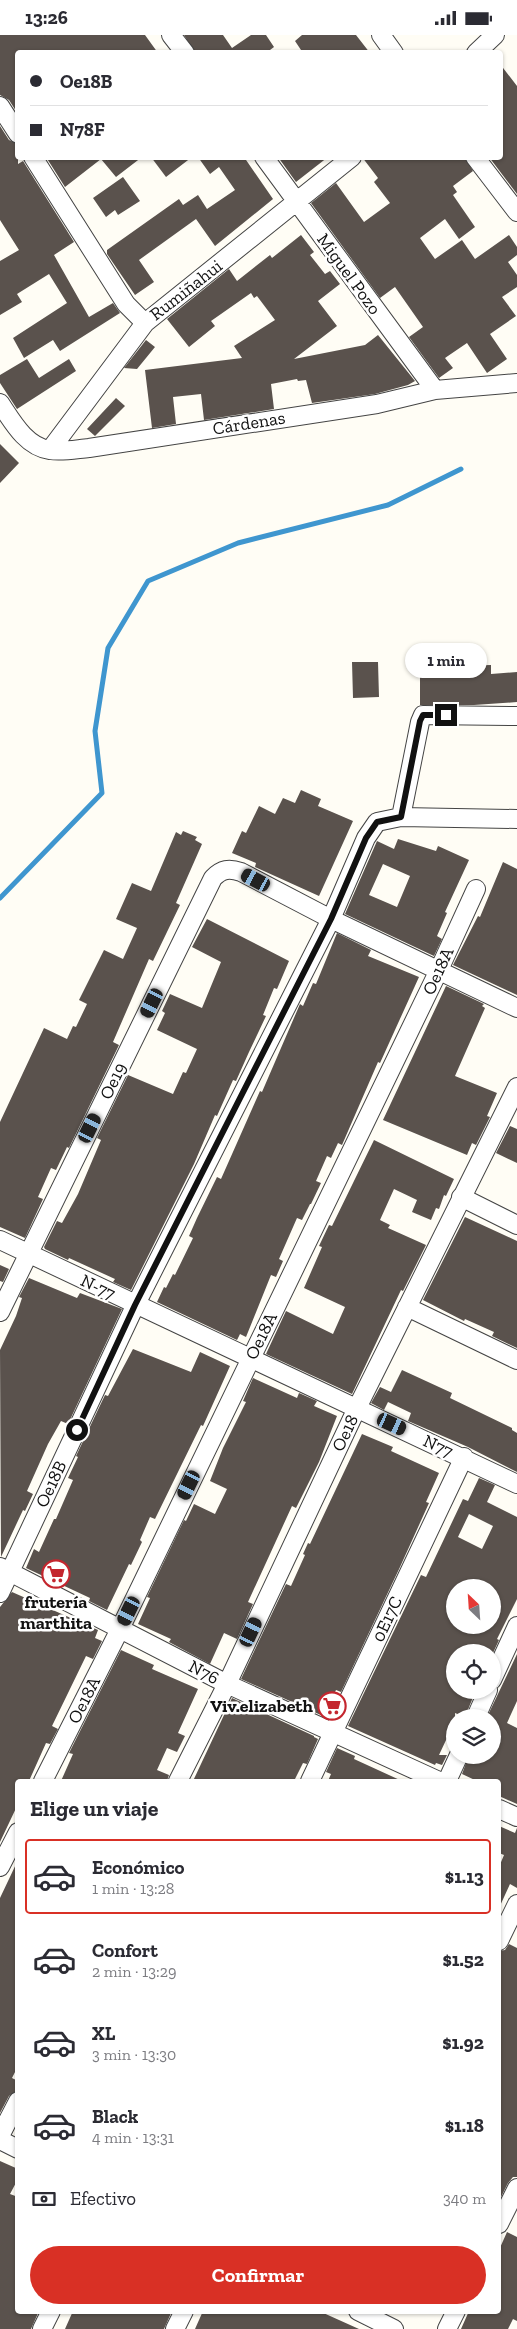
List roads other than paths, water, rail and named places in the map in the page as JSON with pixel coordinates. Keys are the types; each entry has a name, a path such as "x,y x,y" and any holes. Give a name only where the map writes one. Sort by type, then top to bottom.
{"street":[{"path":"172,35 183,50"},
{"path":"381,35 392,50"},
{"path":"479,50 495,35"},
{"path":"0,106 15,129"},
{"path":"35,160 126,304 145,323"},
{"name":"Miguel Pozo","path":"266,160 434,390"},
{"name":"Rumiñahui","path":"50,450 145,323 348,160"},
{"path":"477,160 517,212"},
{"name":"Cárdenas","path":"50,450 89,448 377,404 434,390 517,383"},
{"path":"0,403 21,433 37,446 50,450"},
{"path":"401,817 420,721 423,715 517,716"},
{"name":"Oe18B","path":"0,1593 5,1569 135,1305 331,919 366,838 377,822 401,817 517,819"},
{"name":"Oe19","path":"0,1312 213,878 225,870 241,872 331,919"},
{"name":"Oe18A","path":"44,1779 120,1629 438,972 476,889"},
{"path":"331,919 438,972 517,1008"},
{"name":"Oe18","path":"179,1779 227,1684 357,1408 517,1087"},
{"path":"461,1197 517,1225"},
{"name":"N-77","path":"0,1240 29,1252 135,1305 250,1358"},
{"path":"407,1307 517,1360"},
{"name":"N77","path":"250,1358 464,1457 517,1484"},
{"name":"0E17C","path":"311,1779 464,1457"},
{"name":"N76","path":"5,1569 227,1684 435,1779"},
{"path":"501,1661 517,1626"},
{"path":"448,1779 454,1764"},
{"path":"501,1810 517,1817"},
{"path":"0,1867 15,1838"},
{"path":"501,1937 517,1904"},
{"path":"0,2136 15,2107"},
{"path":"0,2140 15,2148"},
{"path":"501,2220 517,2187"},
{"path":"42,2329 50,2314"},
{"path":"175,2329 182,2314"},
{"path":"364,2314 394,2329"},
{"path":"447,2329 454,2314"}],"waterway":[{"path":"0,898 102,793 95,731 108,648 148,581 238,543 388,505 461,469"}],"place":[{"name":"frutería marthita","path":"56,1574"},
{"name":"Viv.elizabeth","path":"332,1706"}]}
